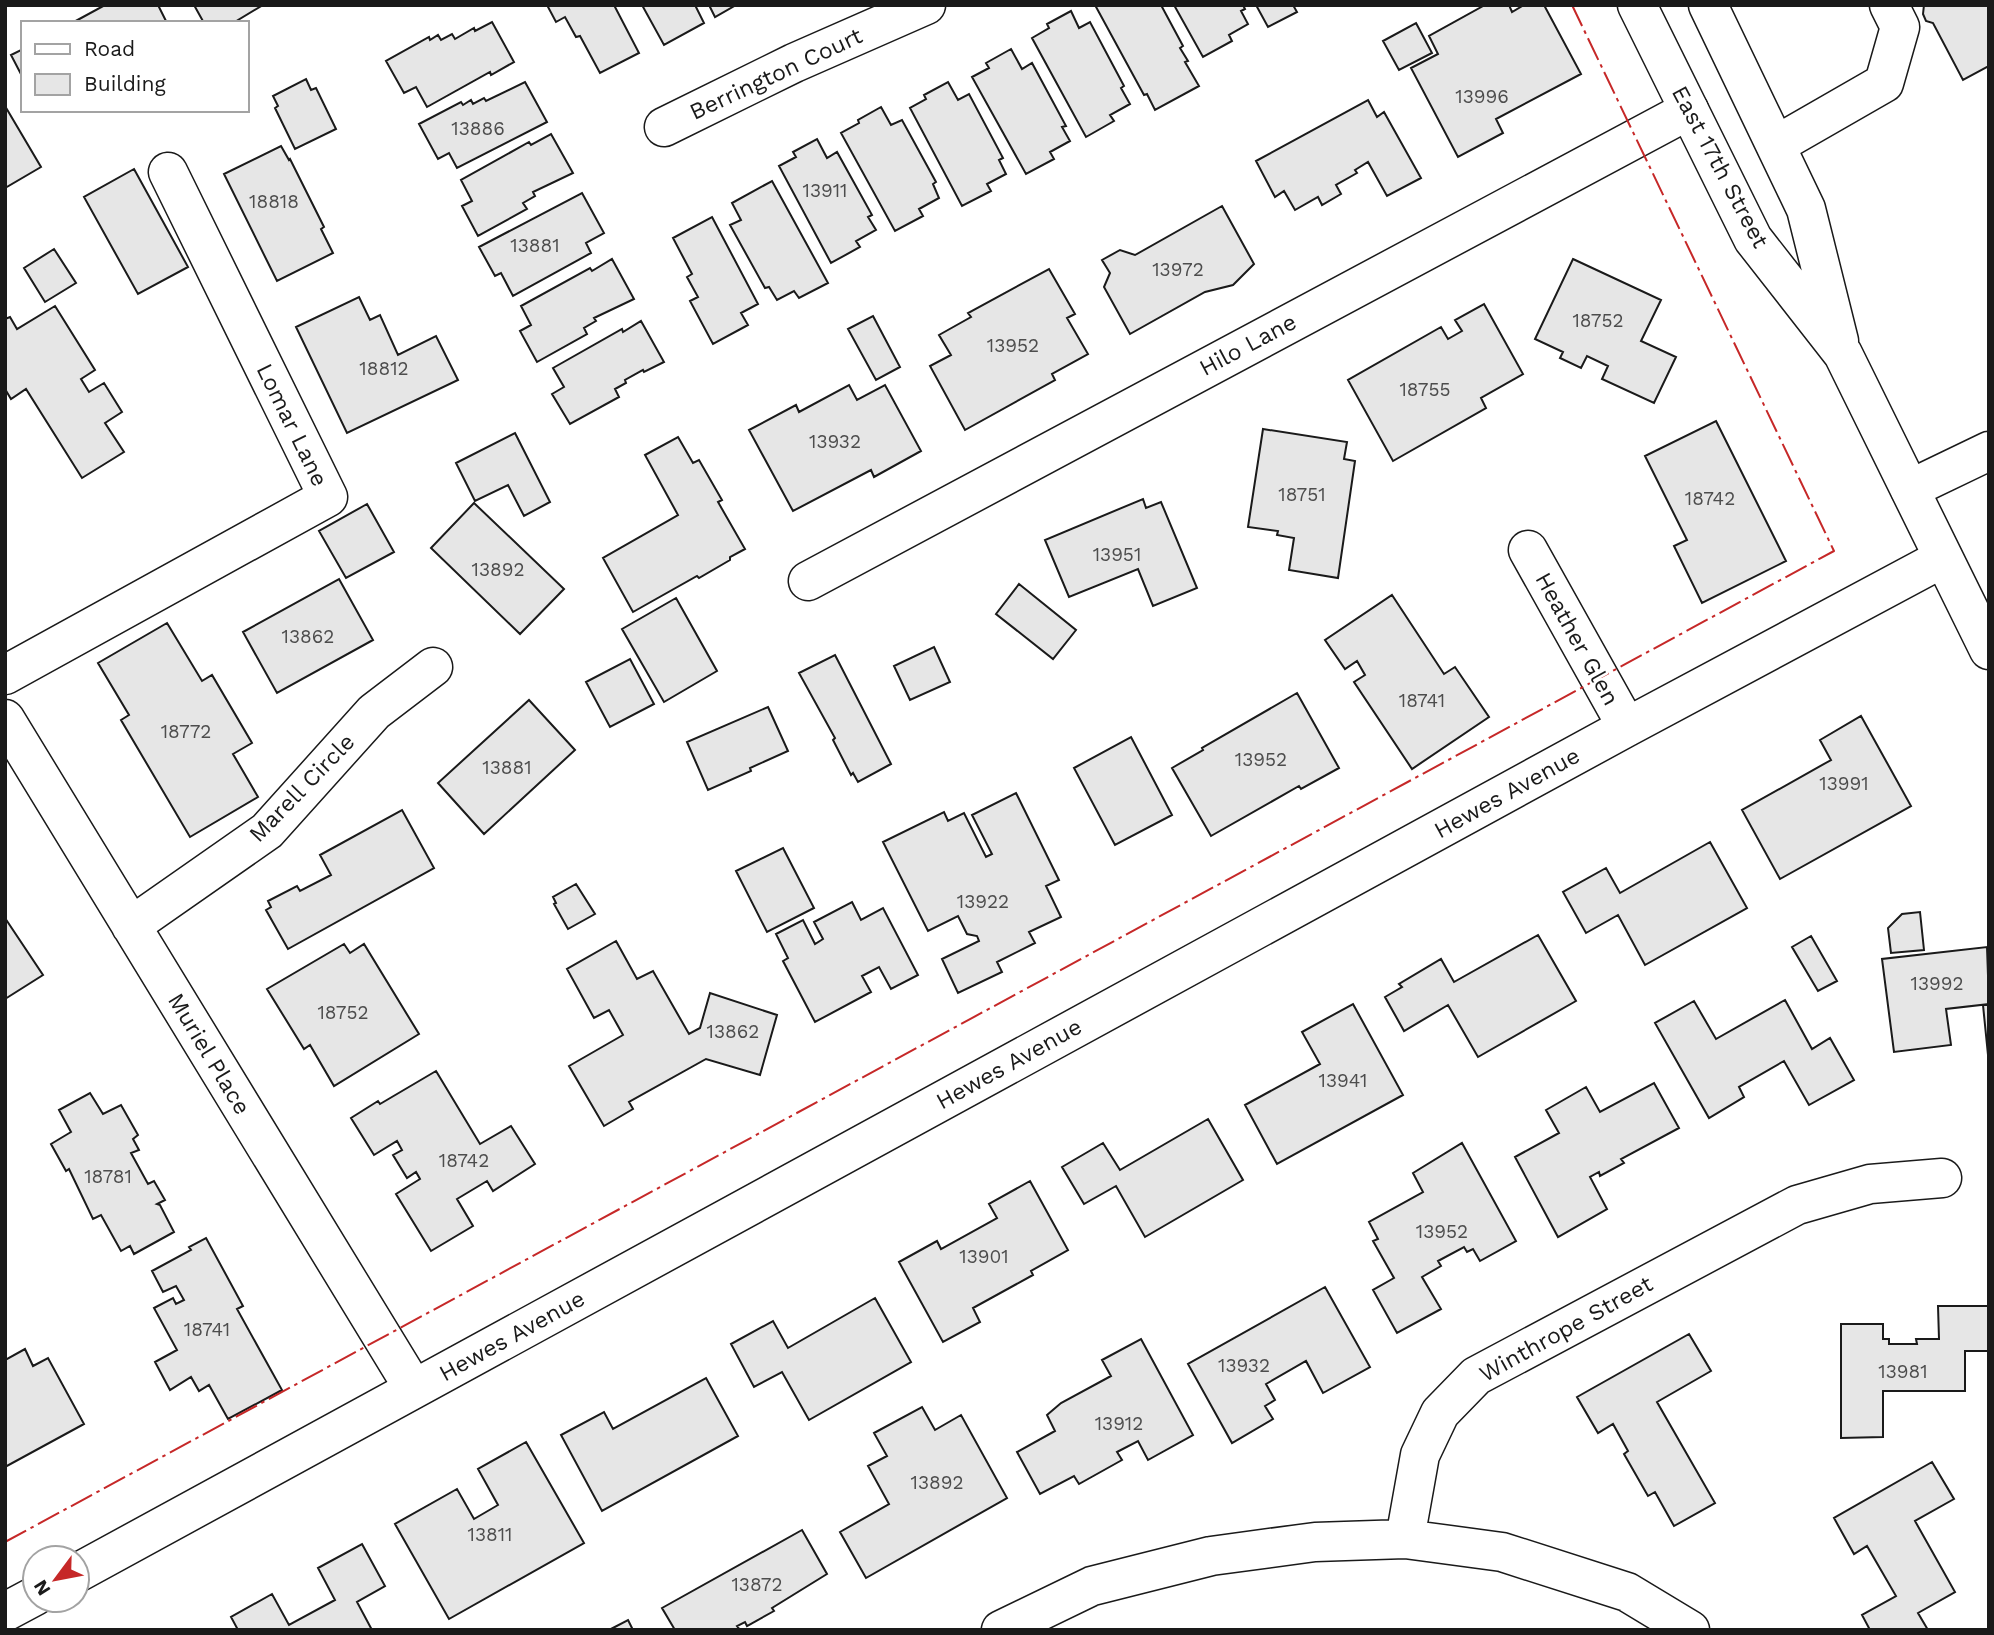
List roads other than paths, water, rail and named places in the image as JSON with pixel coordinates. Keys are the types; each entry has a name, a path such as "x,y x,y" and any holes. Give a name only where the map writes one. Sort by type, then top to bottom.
{"street":[{"name":"Berrington Court","path":"664,127 794,64 926,5"},
{"name":"East 17th Street","path":"1637,5 1753,239 1843,354 1989,650"},
{"name":"East 17th Street","path":"1708,5 1806,209 1843,354"},
{"path":"1776,145 1884,83 1900,27 1889,5"},
{"name":"Hilo Lane","path":"808,580 1689,110"},
{"name":"Lomar Lane","path":"5,675 328,497 169,172"},
{"path":"1910,489 1989,451"},
{"name":"Heather Glen","path":"1528,550 1627,727"},
{"name":"Hewes Avenue","path":"91,1565 1627,727 1943,558"},
{"name":"Marell Circle","path":"131,926 267,831 374,712 433,667"},
{"name":"Muriel Place","path":"5,719 414,1389"},
{"name":"Winthrope Street","path":"1405,1539 1420,1455 1440,1413 1476,1377 1797,1205 1870,1184 1942,1178"},
{"path":"1001,1630 1092,1586 1211,1556 1315,1542 1405,1539 1503,1552 1627,1592 1690,1630"},
{"path":"5,1612 21,1603"}]}
